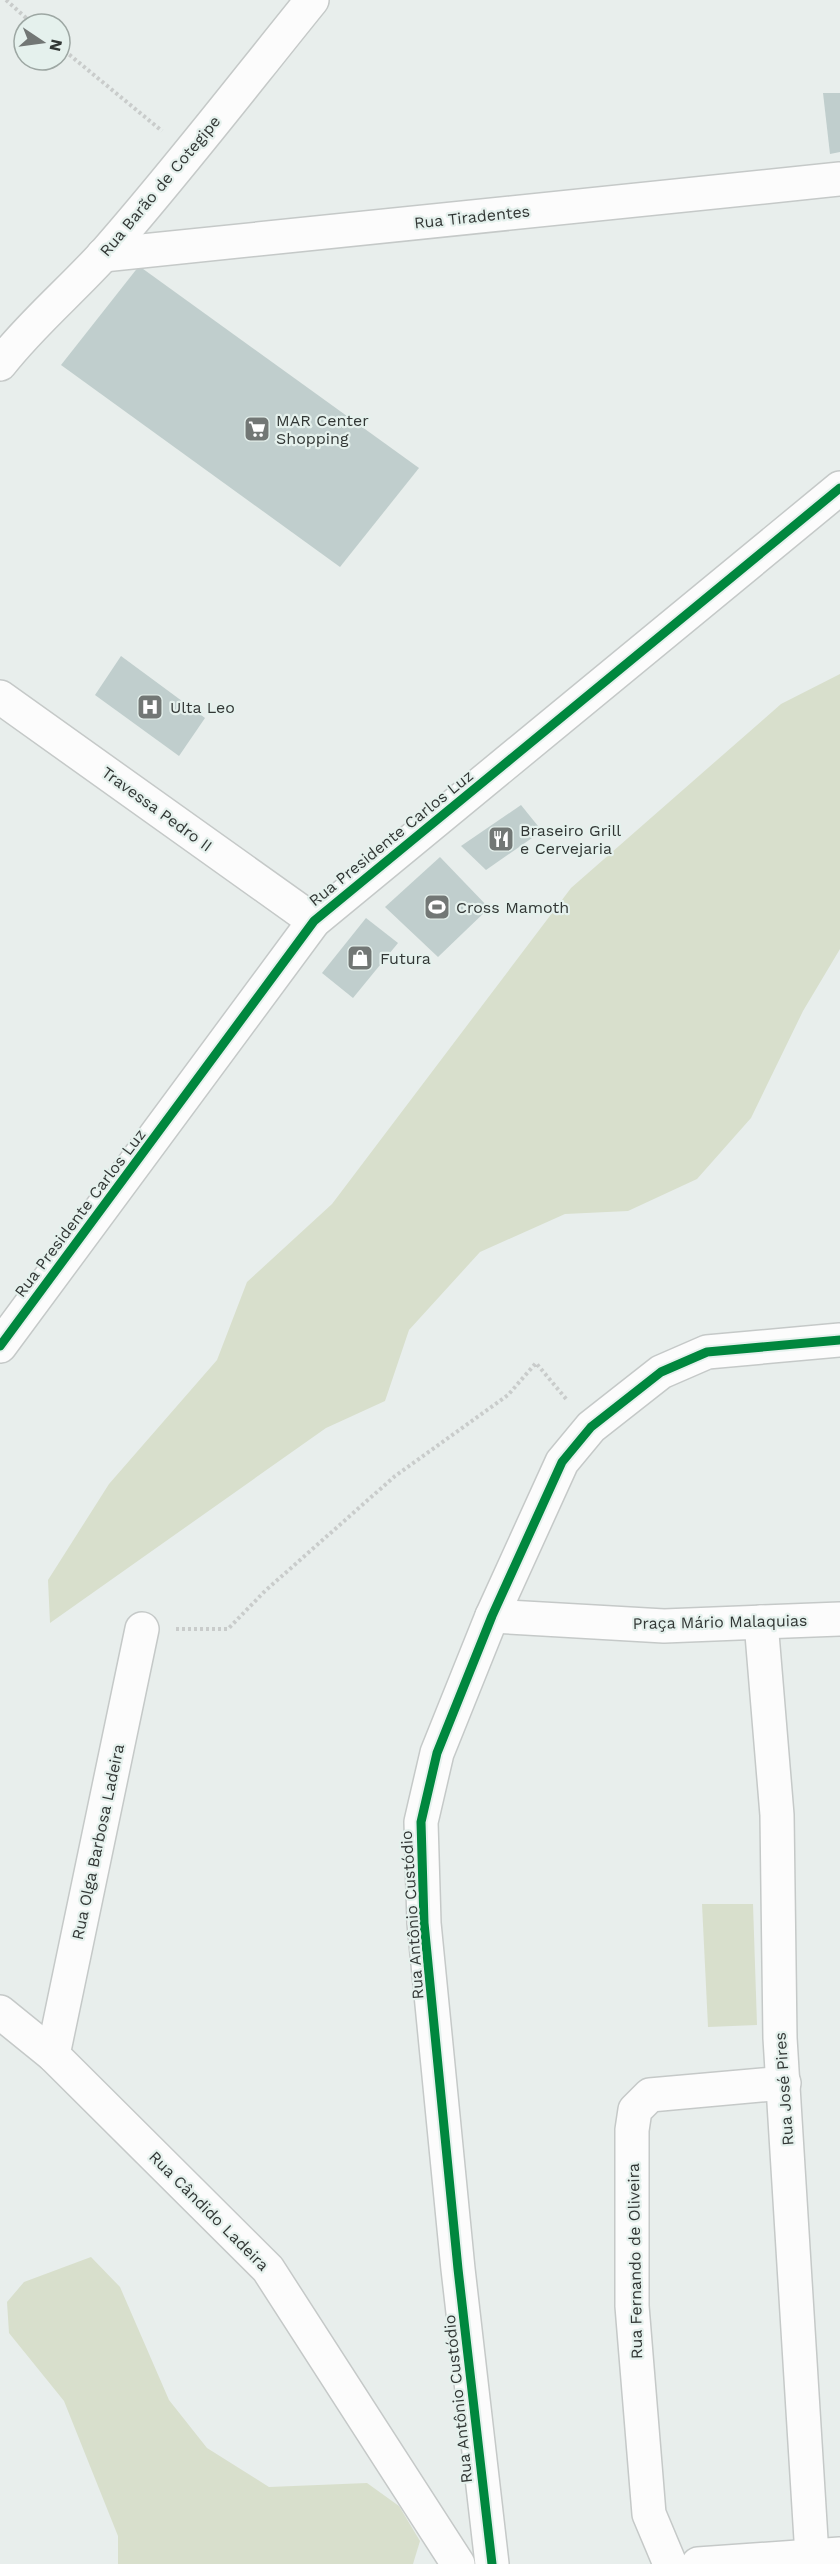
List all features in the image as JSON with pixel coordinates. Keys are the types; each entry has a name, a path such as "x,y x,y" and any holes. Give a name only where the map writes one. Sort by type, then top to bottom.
{"street":[{"name":"Rua Barão de Cotegipe","path":"0,364 17,342 104,255 164,185 312,0"},
{"name":"Rua Tiradentes","path":"104,255 840,179"},
{"name":"Rua Presidente Carlos Luz","path":"0,1346 314,921 840,488"},
{"name":"Travessa Pedro II","path":"0,697 314,921"},
{"name":"Rua Antônio Custódio","path":"492,2564 458,2269 426,1947 421,1822 437,1752 492,1616 562,1462 591,1427 661,1372 707,1352 840,1340"},
{"name":"Praça Mário Malaquias","path":"492,1616 664,1626 840,1619"},
{"name":"Rua José Pires","path":"761,1622 777,1815 780,2038 826,2555"},
{"name":"Rua Olga Barbosa Ladeira","path":"53,2055 142,1629"},
{"name":"Rua Cândido Ladeira","path":"0,2012 53,2055 268,2269 458,2564"},
{"name":"Rua Fernando de Oliveira","path":"670,2564 649,2514 632,2306 632,2130 635,2110 650,2095 784,2083"},
{"path":"698,2564 826,2555"}],"path":[{"path":"6,0 20,12"},
{"path":"72,57 188,153"},
{"path":"142,1629 228,1629 265,1591 395,1476 508,1395 536,1363 591,1427"}],"green space":[{"path":"840,674 840,949 803,1011 751,1118 697,1179 628,1211 565,1214 480,1252 409,1330 385,1401 326,1428 50,1623 48,1580 109,1484 217,1360 247,1282 332,1204 571,888 781,704"},
{"path":"702,1904 753,1904 757,2025 708,2027"},
{"path":"91,2257 120,2287 169,2400 207,2448 269,2487 367,2483 399,2506 420,2541 413,2564 118,2564 118,2536 64,2401 9,2333 7,2302 24,2282"}],"building":[{"path":"823,93 840,93 840,152 830,154"},
{"name":"MAR Center Shopping","path":"139,266 419,468 340,567 61,365"},
{"name":"Ulta Leo","path":"121,656 205,718 179,756 95,695"},
{"name":"Braseiro Grill e Cervejaria","path":"521,805 542,831 486,870 461,846"},
{"name":"Cross Mamoth","path":"440,857 489,908 438,957 385,907"},
{"name":"Futura","path":"366,918 398,943 353,998 322,973"}],"cycle path":[{"path":"0,1346 314,921 840,488"},
{"path":"492,2564 458,2269 424,1923 421,1822 437,1753 492,1616 562,1462 591,1427 661,1372 707,1352 840,1340"}],"place":[{"name":"MAR Center Shopping","path":"257,429"},
{"name":"Ulta Leo","path":"150,707"},
{"name":"Braseiro Grill e Cervejaria","path":"501,839"},
{"name":"Cross Mamoth","path":"437,907"},
{"name":"Futura","path":"360,958"}]}
